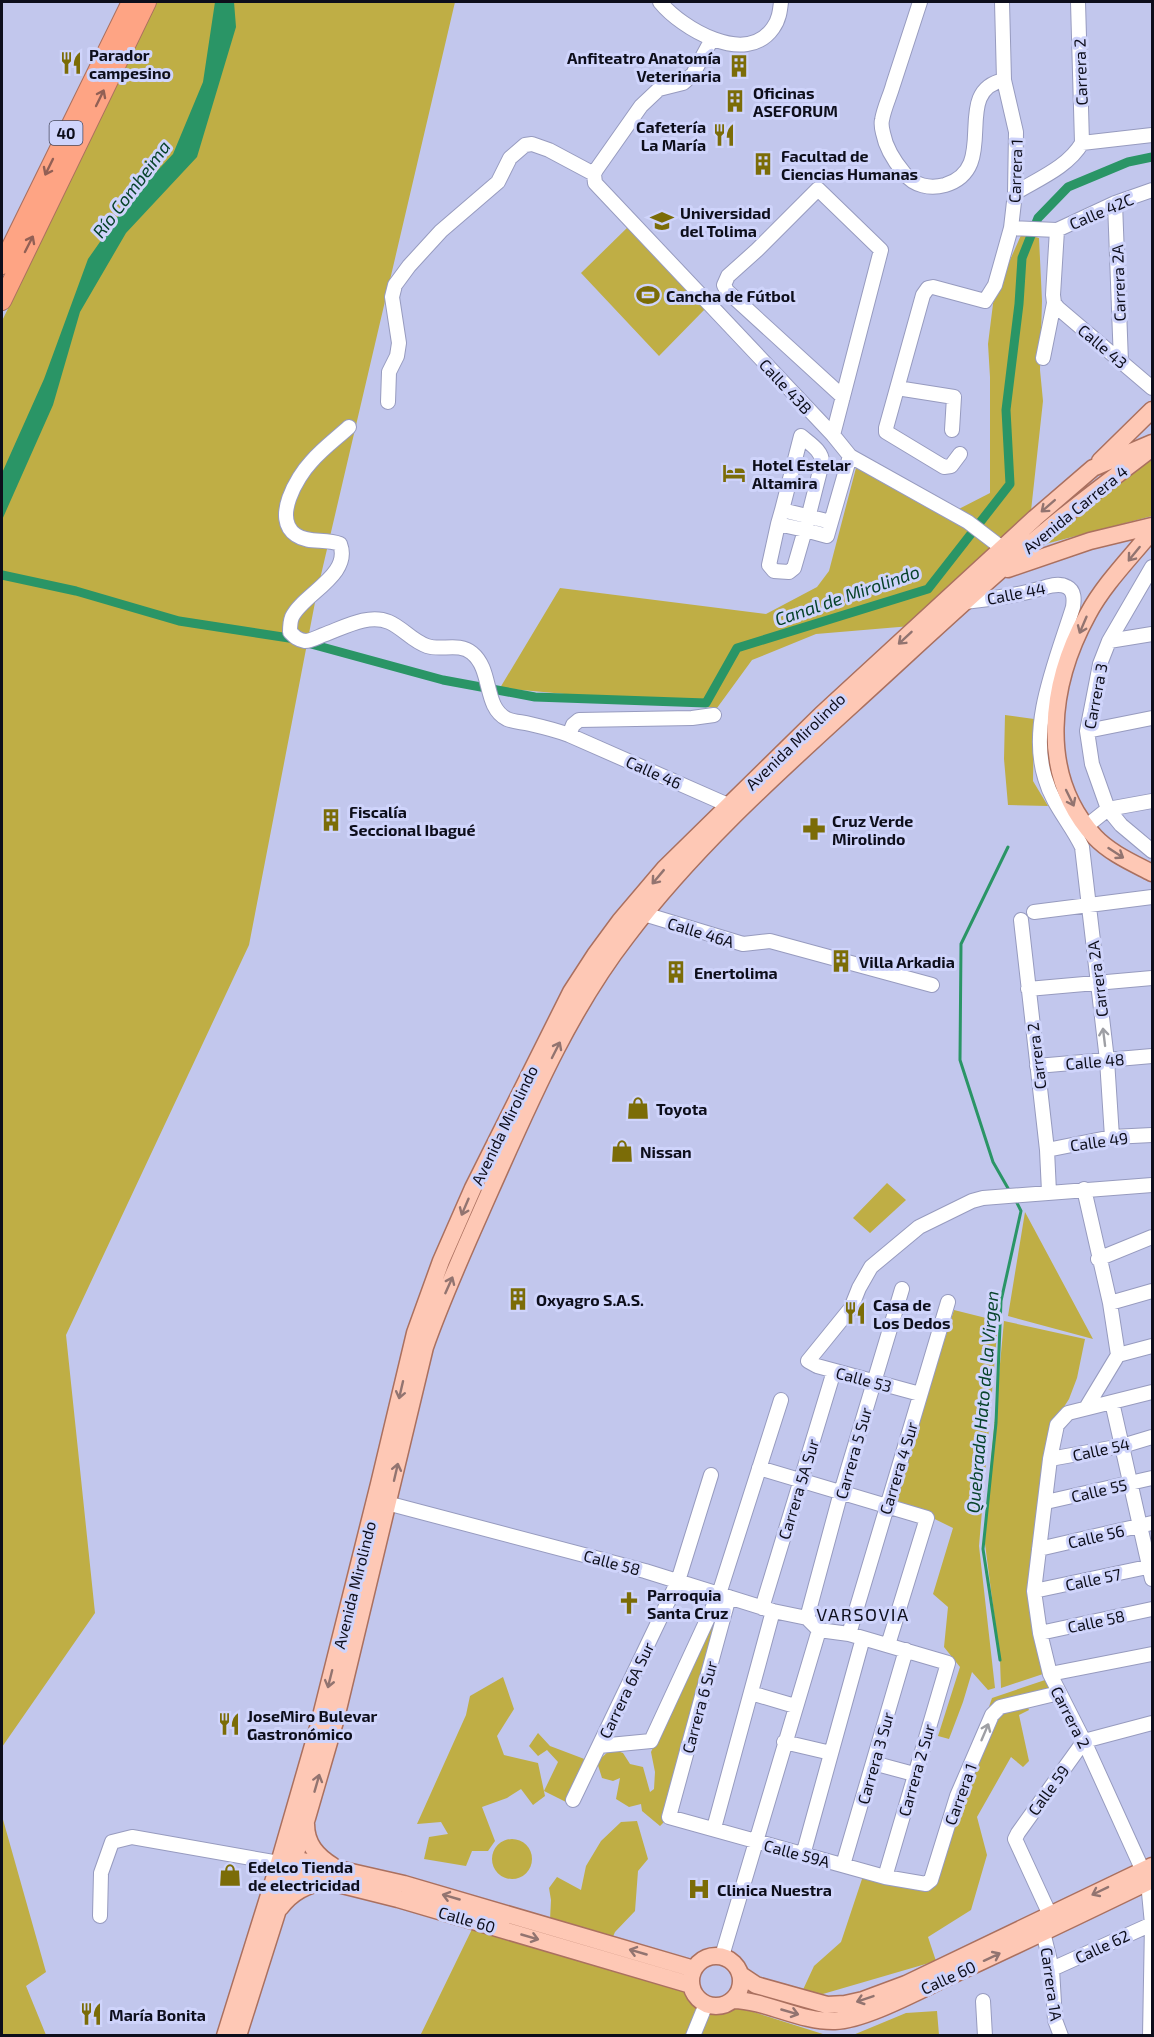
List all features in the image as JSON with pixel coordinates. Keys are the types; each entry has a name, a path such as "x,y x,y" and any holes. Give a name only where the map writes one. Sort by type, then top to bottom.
{"highway":[{"name":"40","path":"2,301 6,272 131,2"},
{"name":"40","path":"6,272 48,208 147,2"}],"main road":[{"name":"Avenida Carrera 4","path":"1093,468 1152,411"},
{"name":"Avenida Carrera 4","path":"999,572 1054,524 1152,445"},
{"name":"Avenida Mirolindo","path":"238,2036 276,1914 318,1728 437,1311 507,1154 566,1030 590,988 644,914 772,763 1002,548 1093,468 1152,445"},
{"name":"Avenida Mirolindo","path":"225,2036 287,1865 307,1818 336,1718 415,1333 425,1303 473,1188 571,992 594,955 665,868 999,572 1090,541 1152,525"},
{"path":"1152,531 1096,600 1087,615 1067,665 1056,703 1054,738 1059,770 1081,830 1152,873"},
{"path":"276,1914 286,1900 300,1889 334,1875 311,1846 307,1837 307,1818"},
{"name":"Calle 60","path":"287,1865 334,1875 398,1899 693,1977"},
{"name":"Calle 60","path":"741,1974 756,1985 827,2005 862,2000 906,1983 1050,1915 1149,1875"},
{"name":"Calle 60","path":"733,2000 748,2000 812,2019 837,2021 866,2013 909,1996 1043,1932 1149,1875"},
{"path":"722,1956 734,1962 741,1974 740,1988 733,2000 721,2006 706,2004 699,1999 693,1977 706,1958 722,1956"}],"street":[{"path":"660,2 676,18 712,39 733,45 744,45 765,36 776,23 781,2"},
{"path":"920,2 882,120 886,148 909,180 934,187 948,184 963,175 972,160 975,146 976,107 982,91 994,82 1004,80"},
{"name":"Carrera 1","path":"897,388 926,290 933,287 985,301 994,285 1011,228 1015,193 1016,132 1004,80 1002,2"},
{"name":"Carrera 2","path":"1078,2 1082,143"},
{"path":"596,181 636,111 659,89 683,83 688,79 712,39"},
{"path":"1015,193 1066,162 1076,154 1082,143 1152,135"},
{"name":"Calle 43B","path":"388,402 389,372 397,356 399,343 392,297 395,285 441,231 498,182 510,158 525,145 532,144 549,150 596,181 850,456 968,522 1002,548"},
{"path":"833,435 843,397 881,250 818,189 728,276 724,285 727,291 843,397"},
{"name":"Calle 42C","path":"1053,230 1115,203 1152,190"},
{"name":"Carrera 2A","path":"1115,203 1121,362"},
{"path":"1011,228 1053,230 1054,303 1043,358"},
{"name":"Calle 43","path":"1054,303 1152,388"},
{"path":"952,430 954,397 897,388 886,432 944,466 951,466 960,454"},
{"name":"Calle 46","path":"349,427 310,462 291,494 285,515 288,529 297,536 310,541 332,541 340,544 343,553 340,565 325,584 297,610 291,619 290,632 297,638 310,640 364,620 381,619 395,625 415,641 429,647 454,647 469,650 479,660 497,712 508,720 569,735 732,809"},
{"path":"801,436 819,453 822,460 794,568 789,572 774,571 769,561 782,510 801,436"},
{"path":"778,524 827,536 850,456"},
{"path":"782,510 831,522"},
{"name":"Carrera 3","path":"1152,567 1110,641 1100,664 1087,731 1092,764 1108,809 1121,825 1152,851"},
{"name":"Calle 44","path":"965,602 1014,596 1050,586 1067,587"},
{"name":"Carrera 2A","path":"1067,587 1074,597 1073,608 1048,687 1041,719 1041,749 1044,777 1056,807 1081,830 1107,1060 1112,1137"},
{"path":"1110,641 1152,634"},
{"path":"569,735 573,725 579,720 692,718 714,715"},
{"path":"1087,731 1152,718"},
{"path":"1081,830 1108,809 1152,801"},
{"path":"1034,912 1152,897"},
{"name":"Calle 46A","path":"644,914 743,944 754,945 770,941 932,985"},
{"name":"Carrera 2","path":"1021,920 1047,1150 1042,1193"},
{"path":"1028,989 1152,978"},
{"name":"Calle 48","path":"1037,1066 1152,1056"},
{"name":"Calle 49","path":"1047,1150 1112,1137 1152,1135"},
{"path":"1042,1193 1152,1185"},
{"path":"1084,1189 1098,1259 1110,1303 1118,1355 1086,1408"},
{"name":"Calle 53","path":"920,1394 834,1371 808,1361 851,1308 871,1267 919,1227 977,1199 1042,1193"},
{"path":"1098,1259 1152,1237"},
{"name":"Carrera 5 Sur","path":"807,1618 841,1492 902,1289"},
{"path":"1110,1303 1152,1291"},
{"name":"Carrera 4 Sur","path":"849,1634 948,1302"},
{"path":"1118,1355 1152,1346"},
{"name":"Carrera 5A Sur","path":"714,1828 751,1693 768,1609 801,1480 834,1371"},
{"path":"1086,1408 1152,1392"},
{"name":"Carrera 6 Sur","path":"669,1817 724,1596 759,1468 781,1400"},
{"path":"1112,1402 1130,1483 1146,1524 1152,1571"},
{"name":"Carrera 2","path":"1086,1408 1068,1413 1057,1425 1050,1460 1034,1591 1040,1633 1050,1674 1149,1875 1152,1924 1150,2036"},
{"name":"Calle 54","path":"1050,1460 1122,1446 1152,1437"},
{"path":"759,1468 927,1518 888,1645"},
{"name":"Carrera 6A Sur","path":"573,1800 678,1581 711,1475"},
{"name":"Calle 55","path":"1046,1502 1152,1478"},
{"name":"Calle 58","path":"382,1502 598,1558 768,1609 807,1618"},
{"name":"Calle 56","path":"1039,1549 1146,1524"},
{"name":"Calle 57","path":"1034,1591 1152,1571"},
{"path":"600,1746 651,1741 724,1596"},
{"name":"Calle 58","path":"1040,1633 1152,1609"},
{"path":"807,1618 819,1630 849,1634 906,1650"},
{"path":"722,1956 819,1630"},
{"path":"803,1855 863,1638"},
{"name":"Carrera 2 Sur","path":"885,1877 948,1663 906,1650"},
{"name":"Carrera 3 Sur","path":"843,1865 906,1650"},
{"path":"1050,1674 1152,1654"},
{"path":"751,1693 795,1706"},
{"name":"Carrera 1","path":"926,1884 931,1880 957,1796 992,1715 1000,1707 1059,1693"},
{"path":"1084,1741 1152,1723"},
{"name":"Calle 59","path":"1050,1915 1015,1839 1084,1741"},
{"path":"784,1742 831,1753"},
{"path":"873,1762 914,1774"},
{"name":"Calle 59A","path":"669,1817 885,1877 926,1884"},
{"name":"Calle 60","path":"100,1916 100,1873 112,1842 132,1837 287,1865"},
{"name":"Calle 62","path":"1052,1969 1152,1924"},
{"name":"Carrera 1A","path":"1043,1932 1052,1969 1055,2020 1061,2036"},
{"path":"983,2001 985,2036"},
{"path":"693,2036 706,2004"}],"shaded area":[{"path":"155,2 455,2 317,592 249,945 66,1335 95,1613 2,1747 2,321"},
{"path":"215,2 234,2 236,27 197,157 126,233 80,312 53,405 2,520 2,473 44,379 88,259 128,202 173,154 203,82"},
{"name":"Cancha de Fútbol","path":"630,225 706,308 659,356 581,273"},
{"path":"1022,233 1039,238 1042,301 1040,370 1043,401 1031,511 911,626 816,634 752,660 717,708 500,688 560,588 766,614 817,587 829,571 856,468 953,512 990,493 988,344 994,296"},
{"path":"1152,452 1152,516 1034,547"},
{"path":"1005,715 1034,719 1033,781 1048,806 1008,805 1004,759"},
{"path":"887,1183 906,1200 870,1233 853,1218"},
{"path":"1025,1212 1093,1339 1008,1316"},
{"path":"954,1310 998,1321 979,1546 995,1688 988,1690 972,1672 949,1739 938,1736 960,1667 944,1647 948,1607 933,1594 953,1528 894,1499"},
{"path":"1004,1321 1085,1339 1077,1378 1069,1399 1053,1424 1031,1585 1046,1673 1001,1688 1000,1660 984,1536"},
{"path":"711,1623 715,1624 665,1808 663,1823 660,1826 642,1811 641,1804 629,1807 616,1799 620,1778 613,1781 602,1778 597,1762 611,1749 623,1753 630,1764 643,1767 650,1792 654,1789 655,1772 651,1752"},
{"path":"503,1677 514,1709 497,1736 504,1755 538,1763 545,1796 533,1805 521,1789 507,1798 482,1807 495,1841 488,1851 472,1851 466,1866 424,1859 429,1837 448,1834 441,1822 417,1824 466,1715 470,1696"},
{"path":"1048,1679 1053,1690 1025,1700 1029,1710 1019,1715 1029,1761 1023,1767 1011,1757 977,1817 987,1855 971,1910 928,1937 936,1961 816,1996 801,1994 814,1966 841,1942 864,1873 929,1885 992,1698"},
{"path":"538,1733 550,1746 587,1760 570,1804 544,1791 558,1762 547,1750 538,1756 529,1746"},
{"path":"2,1816 46,1972 26,1986 46,2035 2,2035"},
{"path":"637,1821 648,1859 638,1871 635,1911 615,1932 611,1941 550,1920 549,1888 557,1877 581,1890 586,1866 601,1841 621,1822"},
{"path":"512,1839 526,1845 532,1859 526,1873 512,1879 498,1873 492,1859 498,1845"},
{"path":"474,1925 688,1987 693,1997 701,2005 689,2035 420,2036"},
{"path":"738,2007 826,2035 848,2035 700,2036 710,2012"},
{"path":"937,2011 939,2035 853,2035 906,2013"}],"waterway":[{"name":"Canal de Mirolindo","path":"2,575 76,591 179,621 289,638 443,680 535,697 706,703 737,648 928,589 1010,484 1006,410 1019,304 1022,258 1038,218 1068,187 1128,162 1152,157"},
{"name":"Quebrada Hato de la Virgen","path":"1008,847 961,944 960,1060 993,1162 1009,1190"},
{"name":"Quebrada Hato de la Virgen","path":"1000,1660 983,1549 996,1423 1001,1301 1021,1211 1016,1201"}],"place":[{"name":"Parador campesino","path":"71,63"},
{"name":"Anfiteatro Anatomía Veterinaria","path":"739,66"},
{"name":"Oficinas ASEFORUM","path":"735,101"},
{"name":"Cafetería La María","path":"724,135"},
{"name":"Facultad de Ciencias Humanas","path":"763,164"},
{"name":"Universidad del Tolima","path":"662,221"},
{"name":"Cancha de Fútbol","path":"648,295"},
{"name":"Hotel Estelar Altamira","path":"734,473"},
{"name":"Fiscalía Seccional Ibagué","path":"331,820"},
{"name":"Cruz Verde Mirolindo","path":"814,829"},
{"name":"Villa Arkadia","path":"841,961"},
{"name":"Enertolima","path":"676,972"},
{"name":"Toyota","path":"638,1108"},
{"name":"Nissan","path":"622,1151"},
{"name":"Oxyagro S.A.S.","path":"518,1299"},
{"name":"Casa de Los Dedos","path":"855,1313"},
{"name":"Parroquia Santa Cruz","path":"629,1603"},
{"name":"JoseMiro Bulevar Gastronómico","path":"229,1724"},
{"name":"Edelco Tienda de electricidad","path":"230,1875"},
{"name":"Clinica Nuestra","path":"699,1889"},
{"name":"María Bonita","path":"91,2014"}],"district":[{"name":"VARSOVIA","path":"863,1614"}],"water label":[{"name":"Río Combeima","path":"131,189"}]}
